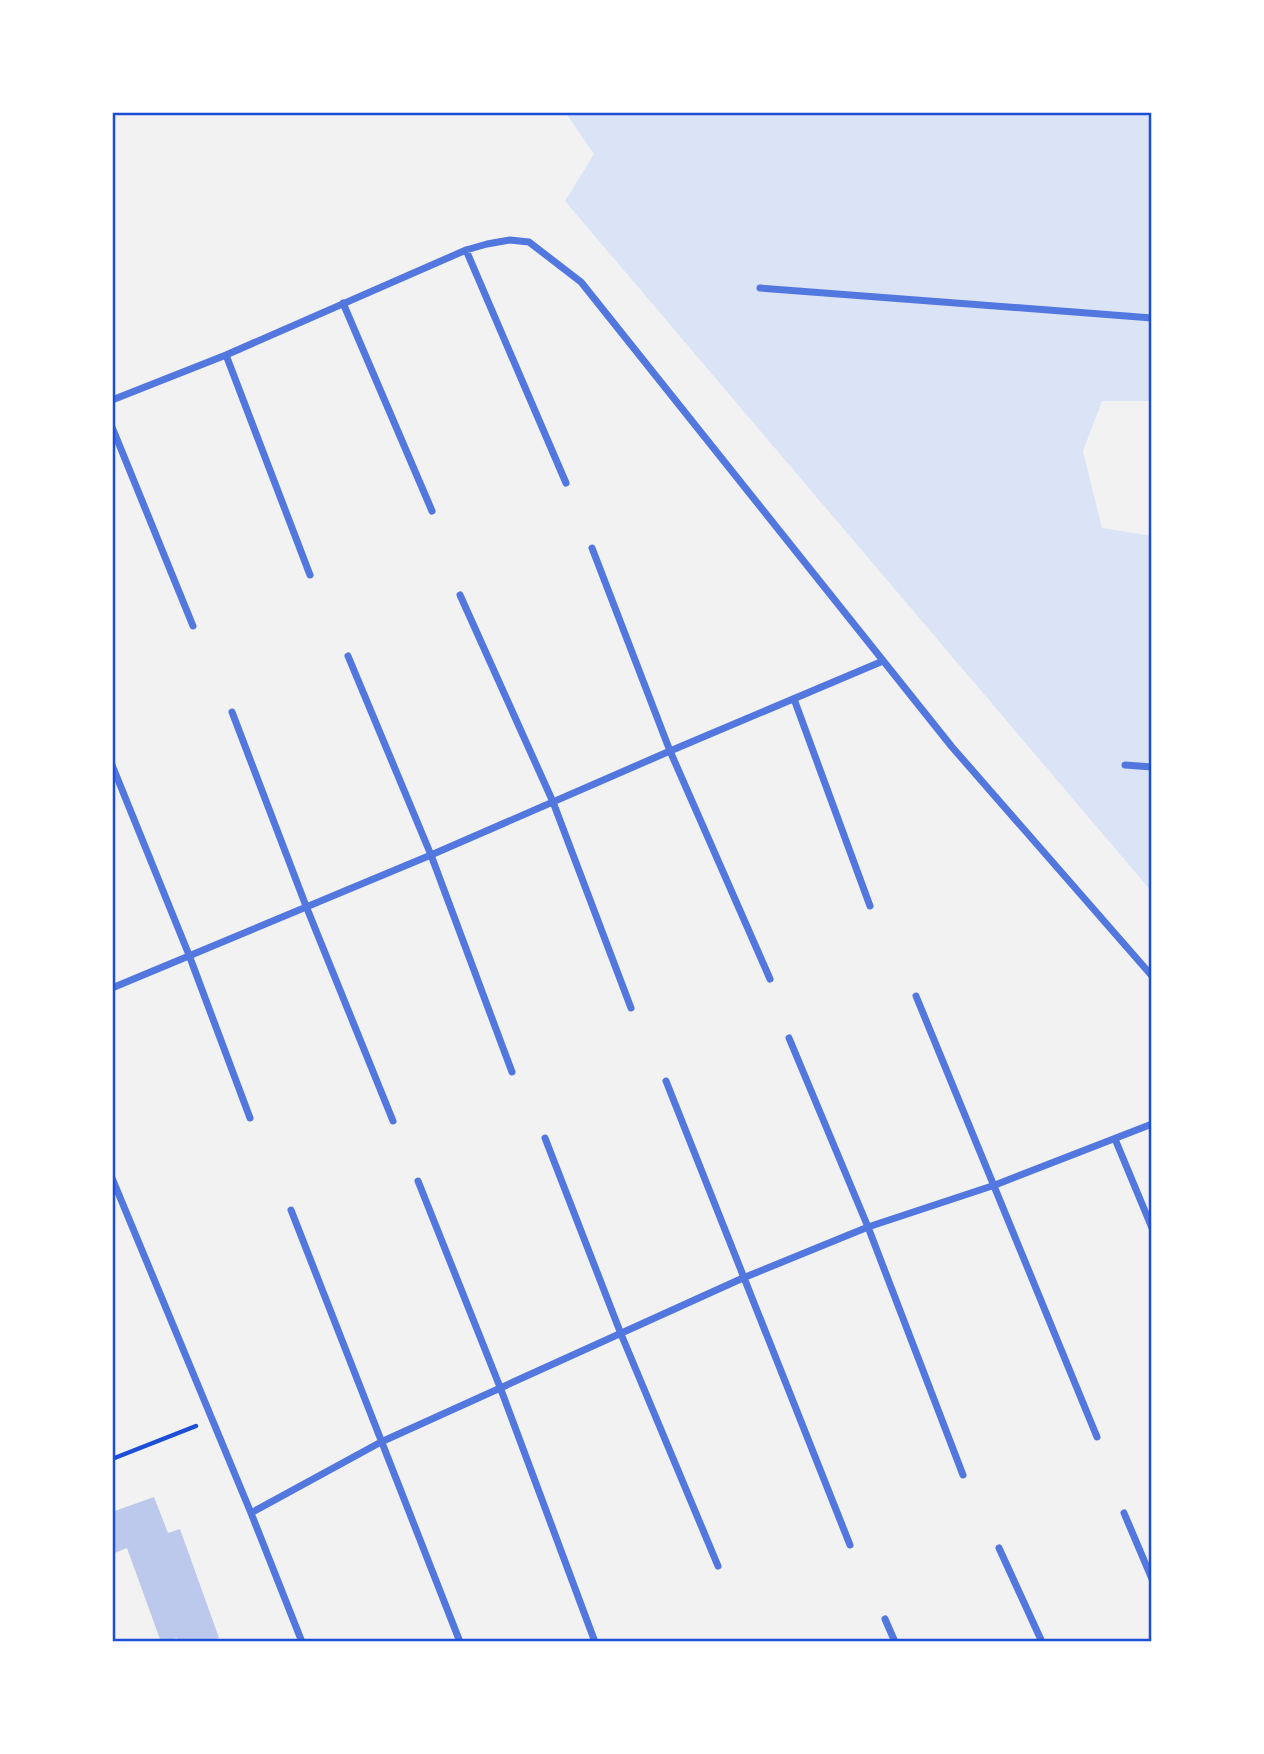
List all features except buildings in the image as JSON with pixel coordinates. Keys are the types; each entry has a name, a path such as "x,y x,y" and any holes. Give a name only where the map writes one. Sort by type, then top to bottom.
{"street":[{"path":"112,400 226,355 467,250 510,240 529,242 581,282 952,747 1152,976"},
{"path":"467,250 566,483"},
{"path":"760,288 1152,318"},
{"path":"344,303 432,511"},
{"path":"226,355 310,575"},
{"path":"112,427 193,626"},
{"path":"592,548 670,751 770,979"},
{"path":"460,595 553,802 631,1008"},
{"path":"348,656 431,855 512,1072"},
{"path":"112,988 431,855 883,661"},
{"path":"794,699 870,906"},
{"path":"232,712 306,906 393,1121"},
{"path":"112,765 189,955 250,1118"},
{"path":"1125,765 1152,767"},
{"path":"916,996 1097,1437"},
{"path":"789,1038 868,1227 963,1475"},
{"path":"666,1081 850,1545"},
{"path":"251,1513 382,1443 499,1387 743,1278 868,1227 995,1185 1152,1124"},
{"path":"545,1138 621,1334 719,1566"},
{"path":"1115,1139 1152,1228"},
{"path":"112,1178 302,1642"},
{"path":"418,1181 595,1642"},
{"path":"290,1210 460,1642"},
{"path":"1124,1513 1152,1579"},
{"path":"999,1549 1042,1642"},
{"path":"885,1619 895,1642"}],"path":[{"path":"112,1459 212,1420"}],"shaded area":[{"path":"565,112 1152,112 1152,401 1102,401 1083,451 1102,528 1152,536 1152,892 565,201 594,154"}]}
